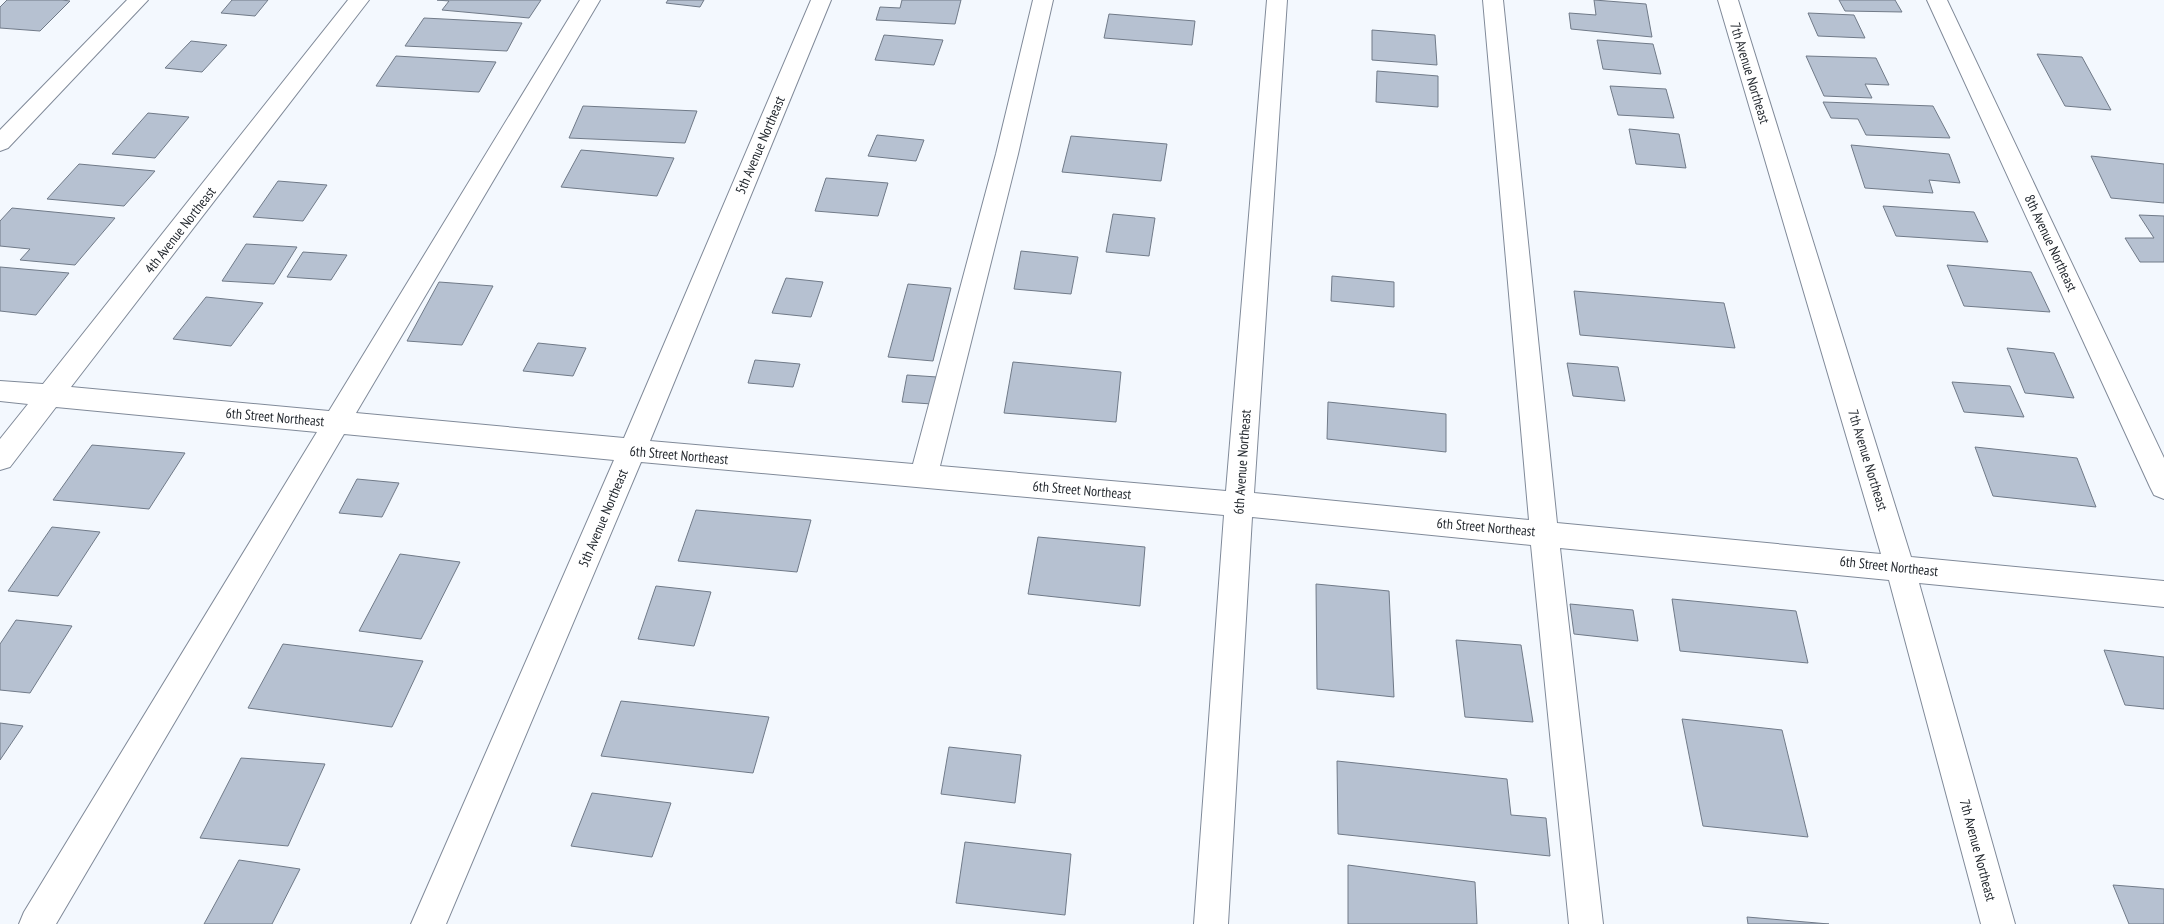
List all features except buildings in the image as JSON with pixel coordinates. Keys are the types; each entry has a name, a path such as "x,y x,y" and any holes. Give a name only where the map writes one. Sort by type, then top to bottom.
{"street":[{"path":"0,143 138,0"},
{"name":"4th Avenue Northeast","path":"0,459 359,0"},
{"path":"36,924 590,0"},
{"name":"5th Avenue Northeast","path":"428,924 632,450 821,0"},
{"path":"924,476 1007,154 1044,0"},
{"name":"6th Avenue Northeast","path":"1211,924 1239,504 1277,0"},
{"path":"1493,0 1544,533 1586,924"},
{"name":"7th Avenue Northeast","path":"1728,0 1900,567 1998,924"},
{"name":"8th Avenue Northeast","path":"1937,0 2164,487"},
{"name":"6th Street Northeast","path":"0,391 1239,504 2164,594"}]}
